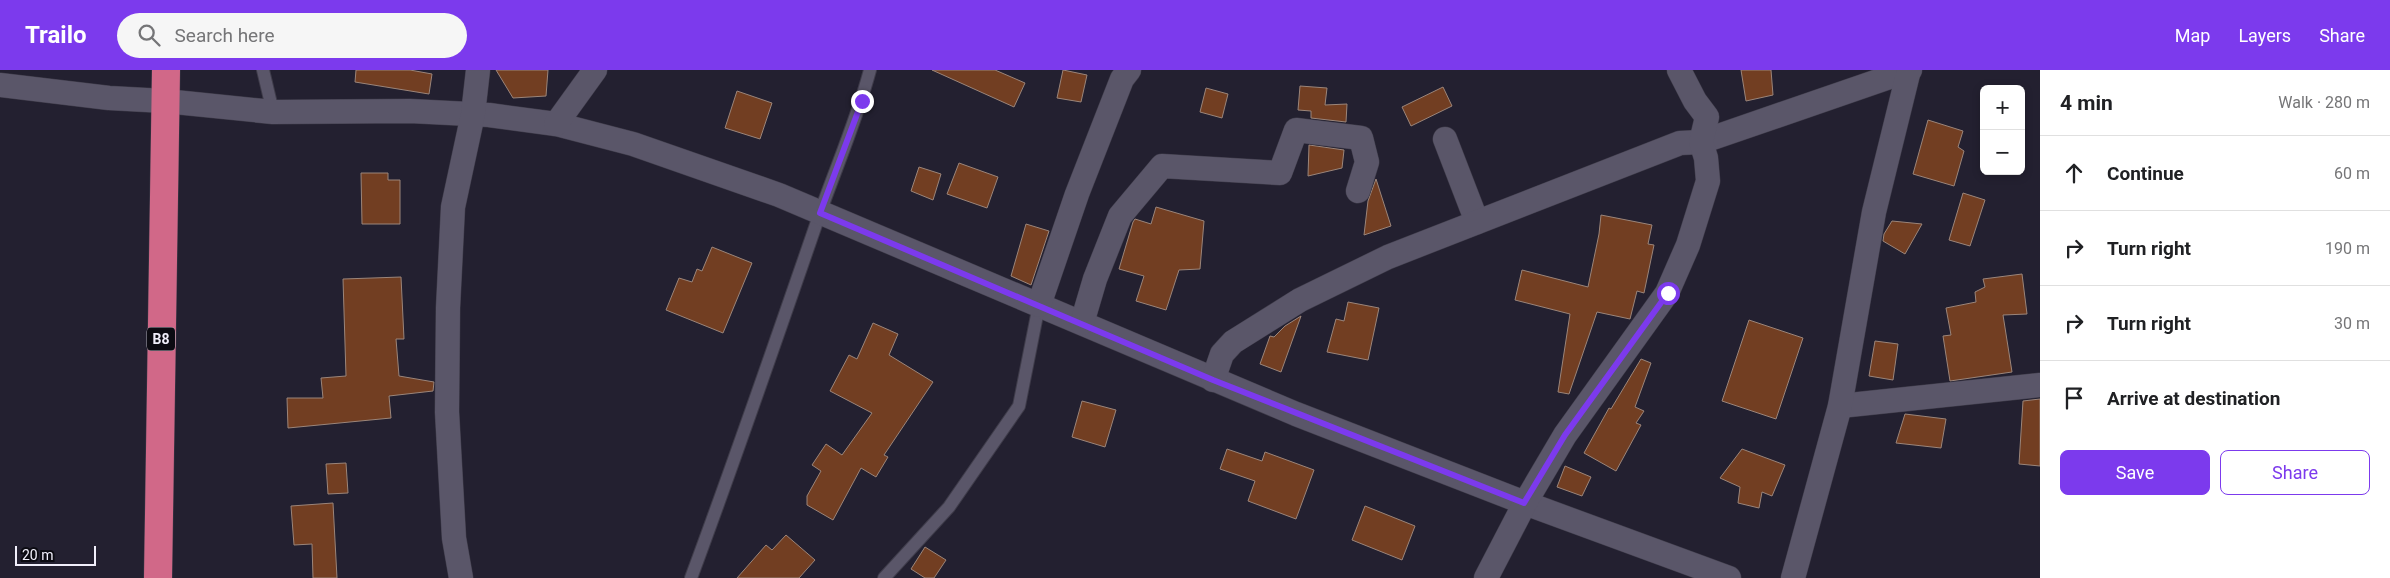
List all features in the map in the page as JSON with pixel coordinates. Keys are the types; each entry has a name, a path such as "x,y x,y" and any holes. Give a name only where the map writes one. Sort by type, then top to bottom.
{"highway":[{"name":"B8","path":"158,578 166,70"}],"street":[{"path":"461,578 454,538 447,412 448,308 453,207 473,114 478,70"},
{"path":"556,124 595,70"},
{"path":"1039,305 1077,194 1122,79 1129,70"},
{"path":"1486,578 1524,503 1565,435 1668,293 1688,245 1708,181 1706,158 1702,142 1707,117 1695,101 1679,70"},
{"path":"1213,380 1222,354 1232,342 1300,300 1388,257 1680,143 1702,142 1909,70"},
{"path":"1792,578 1840,406 1874,212 1909,70"},
{"path":"5,88 273,112 410,111 473,114 556,124 634,144 779,195 1213,380 1524,503 1729,578"},
{"path":"1082,323 1095,279 1120,216 1162,166 1280,173 1296,130 1361,138 1367,162 1358,191"},
{"path":"1444,139 1477,222"},
{"path":"1840,406 2040,385"}],"lane":[{"path":"263,70 273,112"},
{"path":"691,578 732,469 820,213 862,101 870,70"},
{"path":"884,578 949,506 1019,406 1039,305"}],"building":[{"path":"356,70 410,70 432,74 429,94 355,82"},
{"path":"496,70 548,70 546,96 513,98"},
{"path":"932,70 995,70 1025,83 1014,107"},
{"path":"1063,70 1087,75 1081,102 1057,98"},
{"path":"1741,70 1771,70 1773,95 1746,101"},
{"path":"1300,86 1327,88 1325,105 1347,104 1346,122 1311,118 1311,111 1298,110"},
{"path":"1443,87 1452,106 1411,126 1402,107"},
{"path":"1206,88 1228,94 1222,118 1200,112"},
{"path":"737,91 772,103 760,139 725,128"},
{"path":"1928,120 1963,131 1958,147 1964,151 1954,186 1913,174"},
{"path":"1309,145 1344,150 1342,168 1308,176"},
{"path":"959,163 998,177 987,208 947,194"},
{"path":"919,167 941,174 933,200 911,191"},
{"path":"361,173 388,173 388,180 400,180 400,224 362,224"},
{"path":"1376,179 1391,226 1364,235 1368,201"},
{"path":"1963,193 1985,200 1970,246 1949,240"},
{"path":"1156,207 1204,221 1200,269 1179,270 1166,310 1136,301 1144,276 1119,269 1133,222 1135,219 1151,224"},
{"path":"1601,215 1652,225 1648,244 1654,245 1644,293 1637,291 1630,319 1597,312 1569,394 1558,392 1570,314 1515,300 1522,270 1588,287"},
{"path":"1892,221 1922,224 1905,254 1883,241 1884,234"},
{"path":"1026,224 1049,231 1031,285 1011,276"},
{"path":"712,247 752,263 723,333 666,310 679,278 692,282 697,269 702,271"},
{"path":"2022,274 2027,314 2003,315 2012,372 1950,381 1943,336 1951,335 1946,308 1976,302 1975,292 1985,287 1983,279"},
{"path":"401,277 404,339 396,339 399,376 434,382 433,391 389,396 391,418 288,428 287,398 323,398 321,378 346,376 343,279"},
{"path":"1348,302 1379,308 1368,360 1327,352 1336,319 1344,321"},
{"path":"1301,316 1281,372 1260,364 1270,336 1274,337 1285,326"},
{"path":"1749,320 1803,338 1776,419 1722,401"},
{"path":"873,323 898,334 889,355 933,382 884,455 888,457 876,477 861,468 833,520 807,505 807,496 821,471 812,465 826,444 842,455 872,413 830,391 849,355 857,359"},
{"path":"1875,341 1898,344 1893,380 1869,376"},
{"path":"1641,359 1651,363 1635,407 1644,411 1636,423 1641,425 1616,471 1584,453 1609,408 1611,409"},
{"path":"2040,399 2040,466 2019,464 2023,401"},
{"path":"1082,401 1116,410 1105,447 1072,437"},
{"path":"1905,414 1946,419 1941,448 1896,443"},
{"path":"1227,449 1262,461 1265,452 1314,470 1296,519 1248,501 1255,481 1220,469"},
{"path":"1742,449 1785,465 1772,496 1762,492 1759,508 1738,503 1740,487 1720,478"},
{"path":"346,463 348,493 328,494 326,464"},
{"path":"1565,466 1591,477 1582,496 1557,487"},
{"path":"333,503 337,578 313,578 312,544 294,545 291,506"},
{"path":"1365,506 1415,526 1402,560 1352,540"},
{"path":"786,535 815,560 799,578 737,578 766,545 772,550"},
{"path":"925,547 946,560 934,578 925,578 911,569"}],"route":[{"path":"862,101 820,213 1038,304 1213,380 1524,503 1565,435 1668,293"}]}
